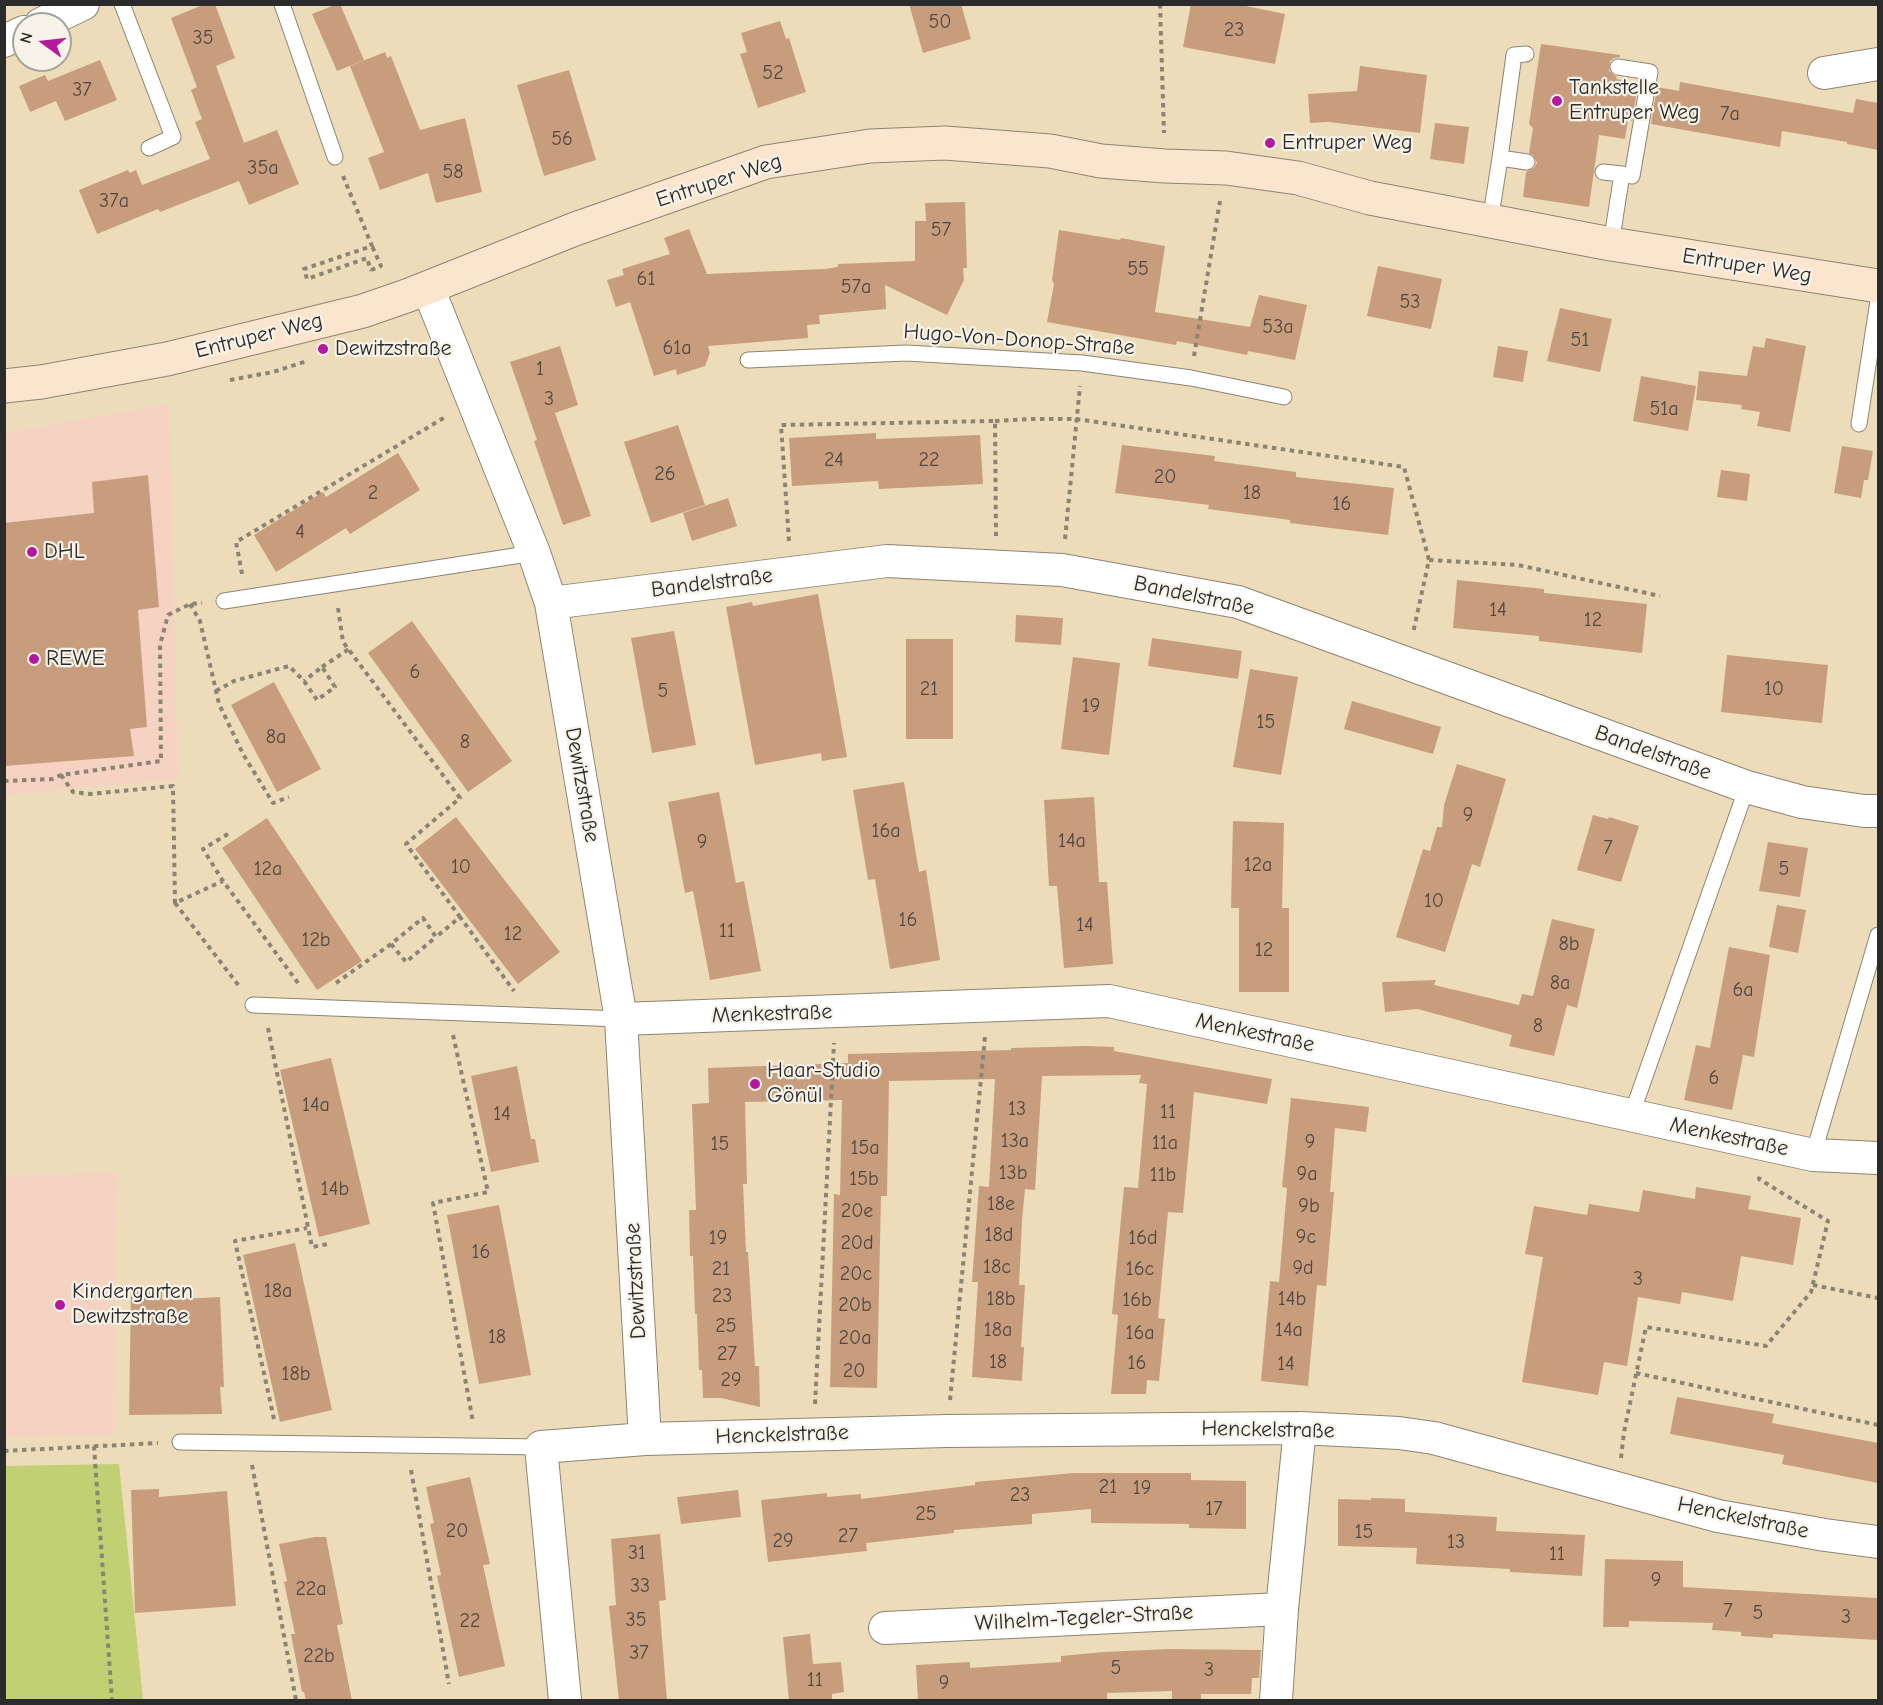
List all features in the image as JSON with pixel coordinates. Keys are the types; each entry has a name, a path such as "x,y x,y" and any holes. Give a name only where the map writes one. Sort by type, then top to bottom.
{"main road":[{"name":"Entruper Weg","path":"4,386 41,382 167,359 363,311 575,230 766,162 870,146 945,143 1050,151 1101,161 1226,168 1298,178 1370,198 1611,244 1878,286"}],"street":[{"path":"66,12 83,4"},
{"path":"1824,73 1878,64"},
{"name":"Dewitzstraße","path":"428,288 534,553 551,603 621,1019 645,1439"},
{"name":"Bandelstraße","path":"551,603 887,561 1062,570 1238,602 1747,787 1802,802 1878,811"},
{"name":"Menkestraße","path":"621,1019 1108,1001 1768,1146 1813,1155 1878,1158"},
{"path":"1276,1701 1282,1609 1300,1428"},
{"name":"Henckelstraße","path":"645,1439 947,1431 1300,1428 1399,1433 1434,1438 1718,1516 1878,1542"},
{"path":"565,1701 541,1448 645,1439"},
{"name":"Wilhelm-Tegeler-Straße","path":"885,1628 1282,1609"}],"lane":[{"path":"122,4 172,137 149,148"},
{"path":"282,4 335,157"},
{"path":"1490,222 1514,55 1526,54"},
{"path":"1603,172 1632,176 1650,72 1618,67"},
{"path":"1500,158 1527,162"},
{"path":"1611,244 1622,174"},
{"path":"1859,424 1878,301"},
{"name":"Hugo-Von-Donop-Straße","path":"748,360 906,353 1082,363 1191,378 1284,397"},
{"path":"224,601 534,553"},
{"path":"1631,1116 1747,787"},
{"path":"1813,1155 1878,935"},
{"path":"258,1006 314,1005 448,1013 621,1019"},
{"path":"180,1442 541,1448"}],"path":[{"path":"1160,4 1165,166"},
{"path":"335,157 381,266"},
{"path":"1191,378 1226,168"},
{"path":"371,271 367,258 306,279 304,269 372,246"},
{"path":"1062,570 1082,363"},
{"path":"246,597 237,542 444,419"},
{"path":"791,573 781,425 1076,419 1404,467 1429,560 1406,663"},
{"path":"994,421 996,567"},
{"path":"1429,560 1518,565 1660,596"},
{"path":"335,584 343,642 460,798 406,844 532,1016"},
{"path":"4,781 53,779 61,775 161,761 160,645 168,615 190,604 224,601"},
{"path":"190,604 200,621 219,704 243,754 273,803 289,797"},
{"path":"304,681 349,650"},
{"path":"216,691 234,681 289,666 304,681 317,700 335,687 322,667"},
{"path":"61,775 73,792 90,794 173,786 175,903 258,1006 312,1247 328,1244"},
{"path":"228,834 203,849 314,1005 423,918 436,937"},
{"path":"175,903 224,881"},
{"path":"391,944 406,963 460,917"},
{"path":"947,1431 988,1006"},
{"path":"813,1435 836,1012"},
{"path":"448,1013 488,1192 433,1203 477,1446"},
{"path":"1617,1488 1624,1432 1646,1327 1766,1346 1811,1292 1828,1221 1759,1179 1768,1146"},
{"path":"279,1444 235,1241 307,1228"},
{"path":"1813,1285 1878,1298"},
{"path":"1636,1373 1878,1425"},
{"path":"4,1451 180,1442"},
{"path":"248,1443 296,1701"},
{"path":"407,1445 449,1684"},
{"path":"94,1446 112,1701"}],"shaded area":[{"path":"169,404 178,779 5,795 4,433"},
{"name":"Kindergarten Dewitzstraße","path":"117,1173 113,1434 5,1438 5,1176"}],"green space":[{"path":"119,1464 143,1700 5,1700 5,1466"}],"building":[{"path":"205,4 215,4 235,58 216,66 244,143 277,130 299,184 249,205 239,181 160,212 158,209 97,234 79,190 128,170 130,173 136,170 142,185 210,159 195,122 202,119 191,90 197,87 171,18"},
{"path":"340,4 364,60 337,71 312,14"},
{"path":"909,4 961,4 971,39 923,53"},
{"path":"1191,4 1236,4 1285,14 1275,64 1183,47"},
{"path":"780,21 786,39 789,38 806,92 758,108 740,54 747,52 741,33"},
{"path":"1541,44 1620,55 1610,61 1609,71 1617,77 1616,79 1638,83 1632,121 1628,120 1625,139 1599,135 1589,207 1523,197 1526,172 1534,168 1537,163 1533,155 1529,153 1533,128 1529,124"},
{"path":"385,52 387,58 391,56 420,130 465,118 482,192 436,203 428,173 380,190 368,158 384,152 350,66"},
{"path":"100,60 117,100 65,121 56,101 30,112 19,86 45,75 48,81"},
{"path":"1360,66 1427,75 1420,133 1329,122 1310,123 1308,94 1357,91"},
{"path":"569,70 596,160 544,176 517,85"},
{"path":"1680,82 1853,113 1856,99 1878,103 1878,150 1847,144 1847,142 1782,131 1780,147 1651,124 1657,87 1679,91"},
{"path":"1435,123 1469,127 1464,164 1430,159"},
{"path":"965,202 967,268 963,268 964,280 947,315 885,285 886,309 819,315 820,324 807,325 808,338 708,346 710,353 705,366 677,375 676,369 654,376 630,302 616,307 607,280 624,275 622,269 670,254 664,238 689,229 707,274 825,269 838,267 838,264 915,261 915,221 926,221 925,203"},
{"path":"1059,230 1165,246 1155,312 1250,327 1259,295 1307,305 1295,360 1248,351 1247,355 1177,341 1176,345 1047,322 1054,284 1052,280"},
{"path":"1378,266 1442,279 1431,329 1367,316"},
{"path":"1560,308 1612,319 1600,372 1547,361"},
{"path":"1766,338 1806,346 1790,432 1757,426 1760,412 1741,409 1742,405 1696,400 1699,371 1747,376 1753,346 1764,348"},
{"path":"560,346 578,405 555,413 591,516 563,525 510,362"},
{"path":"1498,346 1528,351 1523,382 1493,377"},
{"path":"1641,376 1696,386 1688,431 1633,421"},
{"path":"678,425 705,505 651,523 624,442"},
{"path":"876,433 876,439 980,435 983,484 879,489 878,481 792,486 789,438"},
{"path":"1122,445 1215,456 1214,461 1296,472 1296,477 1394,488 1388,535 1290,523 1290,520 1208,509 1209,505 1115,493"},
{"path":"1842,446 1873,451 1868,480 1864,480 1861,498 1834,493"},
{"path":"398,453 420,490 350,534 346,528 276,572 254,535 323,492 326,497"},
{"path":"1721,470 1750,474 1747,501 1717,497"},
{"path":"148,475 159,607 138,610 147,727 130,729 134,756 4,766 4,523 94,513 92,482"},
{"path":"728,498 737,526 692,541 683,513"},
{"path":"1457,580 1544,589 1544,593 1647,604 1642,653 1539,641 1539,636 1453,628"},
{"path":"818,594 847,757 822,761 821,753 755,765 726,607 752,602 753,606"},
{"path":"1016,615 1063,618 1061,645 1015,642"},
{"path":"412,621 512,761 468,792 368,653"},
{"path":"674,631 696,745 652,753 631,638"},
{"path":"1152,638 1242,651 1238,679 1148,666"},
{"path":"906,639 953,639 953,739 906,739"},
{"path":"1727,655 1828,665 1822,723 1721,712"},
{"path":"1073,657 1120,663 1109,755 1061,749"},
{"path":"1250,669 1298,677 1281,775 1233,767"},
{"path":"274,682 321,769 277,792 231,705"},
{"path":"1352,701 1441,727 1433,754 1344,729"},
{"path":"1457,764 1506,779 1480,867 1472,864 1445,952 1396,937 1423,849 1430,851 1437,827 1442,827 1444,805"},
{"path":"904,782 919,872 926,870 940,960 890,969 875,879 868,880 853,790"},
{"path":"719,792 736,883 744,881 761,971 710,980 693,891 685,893 668,802"},
{"path":"1094,797 1099,882 1107,882 1113,964 1064,968 1057,886 1049,886 1044,800"},
{"path":"1593,815 1639,826 1621,882 1577,870"},
{"path":"456,817 560,952 518,984 415,849"},
{"path":"267,818 362,961 317,990 222,848"},
{"path":"1233,821 1284,823 1282,908 1289,908 1289,992 1239,992 1239,908 1231,908"},
{"path":"1768,842 1808,848 1800,897 1759,891"},
{"path":"1777,905 1806,910 1798,953 1769,947"},
{"path":"1552,919 1595,929 1577,1008 1567,1005 1554,1056 1509,1046 1512,1035 1418,1009 1385,1012 1382,982 1436,980 1434,985 1519,1005 1522,994 1533,996"},
{"path":"1729,947 1770,955 1754,1057 1743,1055 1732,1110 1684,1100 1696,1045 1710,1048"},
{"path":"1114,1047 1114,1051 1272,1079 1267,1104 1194,1092 1183,1213 1168,1212 1158,1318 1165,1319 1159,1381 1147,1380 1146,1394 1111,1394 1118,1315 1112,1314 1124,1187 1138,1188 1147,1084 1139,1083 1141,1075 1042,1076 1035,1190 1025,1189 1022,1221 1019,1285 1025,1285 1021,1347 1024,1347 1022,1381 972,1377 978,1282 972,1282 979,1186 989,1187 995,1079 889,1081 887,1196 881,1196 877,1388 830,1387 834,1194 840,1195 842,1100 745,1102 747,1184 743,1184 746,1252 748,1252 755,1366 759,1366 760,1407 721,1398 703,1398 702,1370 699,1370 697,1314 695,1314 693,1256 690,1256 689,1210 696,1210 692,1104 709,1103 708,1068 848,1063 848,1054"},
{"path":"331,1058 370,1224 319,1237 280,1070"},
{"path":"517,1066 531,1139 535,1139 539,1162 491,1172 471,1076"},
{"path":"1291,1098 1369,1107 1366,1132 1335,1128 1330,1192 1334,1192 1326,1286 1317,1285 1308,1386 1261,1381 1270,1281 1279,1282 1287,1188 1282,1187"},
{"path":"1696,1187 1751,1196 1748,1209 1801,1218 1793,1265 1741,1256 1733,1301 1682,1292 1680,1304 1638,1297 1627,1366 1604,1362 1598,1395 1522,1382 1543,1257 1525,1254 1534,1206 1587,1215 1589,1204 1639,1212 1643,1190 1695,1199"},
{"path":"499,1205 531,1375 479,1384 447,1215"},
{"path":"295,1243 332,1410 280,1422 243,1255"},
{"path":"162,1290 162,1300 220,1297 224,1387 220,1387 222,1414 129,1415 131,1291"},
{"path":"1677,1397 1774,1414 1772,1423 1878,1443 1878,1483 1782,1464 1784,1455 1670,1434"},
{"path":"1074,1473 1191,1473 1191,1480 1246,1481 1246,1529 1189,1528 1189,1524 1091,1523 1091,1509 1032,1514 1032,1524 954,1530 954,1533 866,1543 867,1551 768,1562 761,1500 827,1493 827,1497 861,1494 861,1499 975,1485 975,1482"},
{"path":"470,1477 490,1564 483,1565 505,1666 459,1677 437,1576 441,1575 430,1524 434,1523 426,1487"},
{"path":"159,1489 159,1497 227,1491 236,1606 135,1613 131,1490"},
{"path":"738,1490 741,1517 681,1524 677,1497"},
{"path":"1371,1498 1405,1499 1405,1512 1497,1517 1496,1531 1585,1535 1582,1576 1416,1564 1417,1548 1338,1546 1338,1499 1371,1500"},
{"path":"660,1534 666,1600 659,1601 667,1701 619,1701 609,1606 616,1605 611,1539"},
{"path":"326,1537 343,1624 337,1625 352,1701 306,1701 304,1692 302,1692 291,1634 295,1634 284,1582 287,1581 279,1544"},
{"path":"1605,1559 1683,1561 1683,1587 1878,1598 1878,1640 1773,1634 1773,1638 1741,1636 1741,1632 1712,1630 1713,1623 1629,1621 1629,1627 1603,1627"},
{"path":"810,1634 813,1664 841,1662 844,1692 832,1694 832,1701 789,1701 783,1637"},
{"path":"1169,1649 1261,1650 1259,1678 1252,1678 1251,1694 1201,1694 1201,1701 1172,1701 1172,1691 1107,1693 1107,1700 918,1701 916,1665 970,1662 970,1668 1061,1662 1061,1656"}],"place":[{"name":"Tankstelle Entruper Weg","path":"1557,101"},
{"name":"Entruper Weg","path":"1270,143"},
{"name":"Dewitzstraße","path":"323,349"},
{"name":"DHL","path":"32,552"},
{"name":"REWE","path":"34,659"},
{"name":"Haar-Studio Gönül","path":"755,1084"},
{"name":"Kindergarten Dewitzstraße","path":"60,1305"}]}
